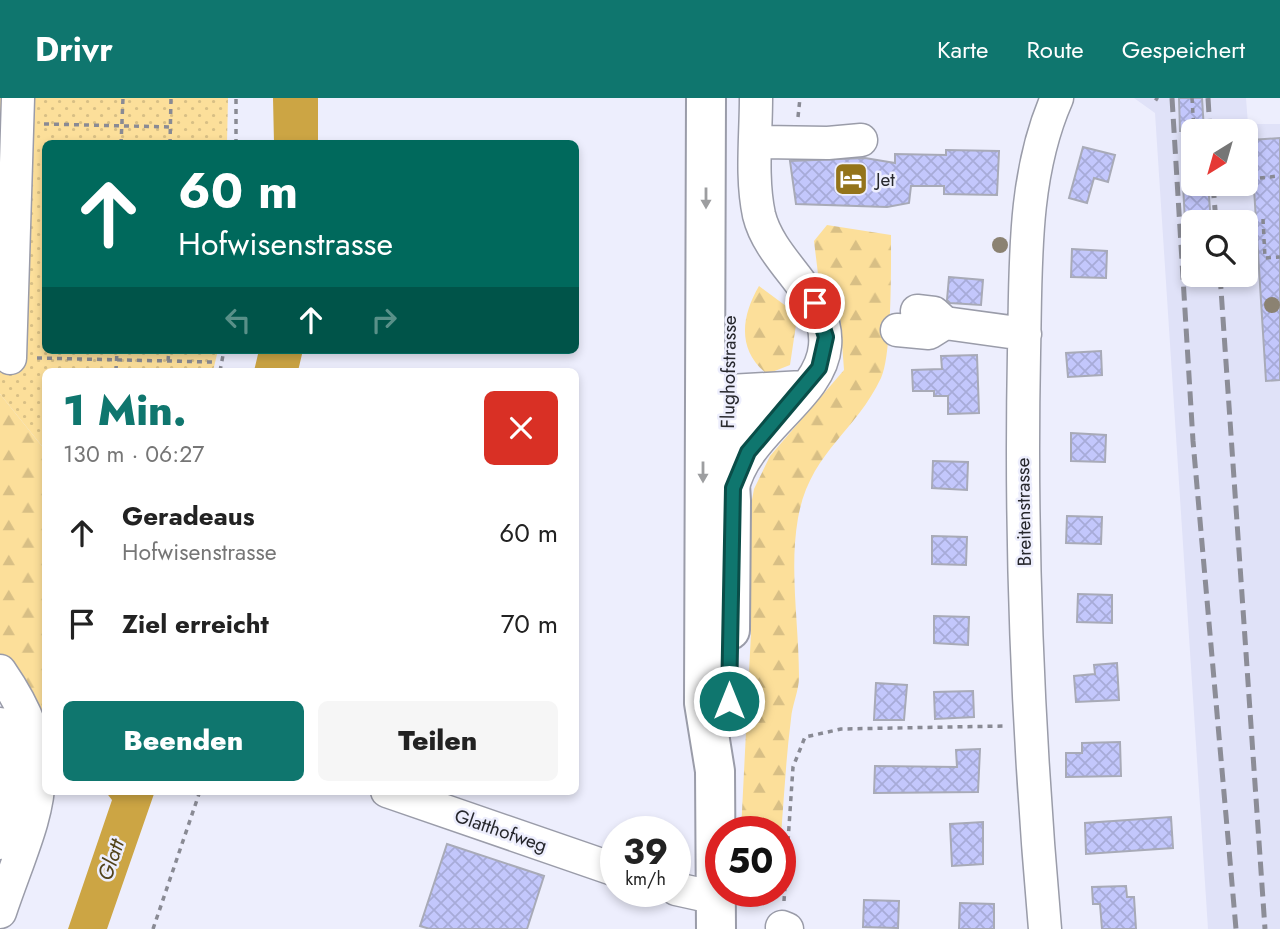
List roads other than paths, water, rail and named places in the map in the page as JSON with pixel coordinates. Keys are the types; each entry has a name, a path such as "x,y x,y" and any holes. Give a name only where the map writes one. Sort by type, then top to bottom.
{"main road":[{"name":"Flughofstrasse","path":"706,98 720,403 731,501 729,701 715,771"},
{"name":"Flughofstrasse","path":"716,913 715,771 704,703 720,403 732,98"}],"street":[{"path":"10,358 18,98"},
{"path":"731,501 742,461 815,374 823,358 824,326 815,303 772,247 760,216 755,174 756,98"},
{"name":"Breitenstrasse","path":"1045,929 1030,726 1022,480 1025,334 1035,162 1057,98"},
{"path":"756,142 828,143 861,140"},
{"path":"920,321 1025,334"},
{"path":"720,403 758,419 794,399"},
{"path":"0,671 25,711 33,733 39,755 40,788 0,912"},
{"path":"0,724 6,746 7,792 6,825 0,843"},
{"name":"Glatthofweg","path":"399,795 600,864"},
{"path":"691,899 716,913"}],"water":[{"path":"273,98 318,98 318,140 274,140"},
{"path":"258,354 302,354 299,368 255,368"},
{"name":"Glatt","path":"108,795 154,795 107,929 68,929 112,800"}],"railway":[{"path":"1172,98 1193,441 1236,929"},
{"path":"1208,98 1209,119"},
{"path":"1214,196 1215,210"},
{"path":"1221,287 1265,929"}],"place":[{"name":"Jet","path":"851,179"}]}
